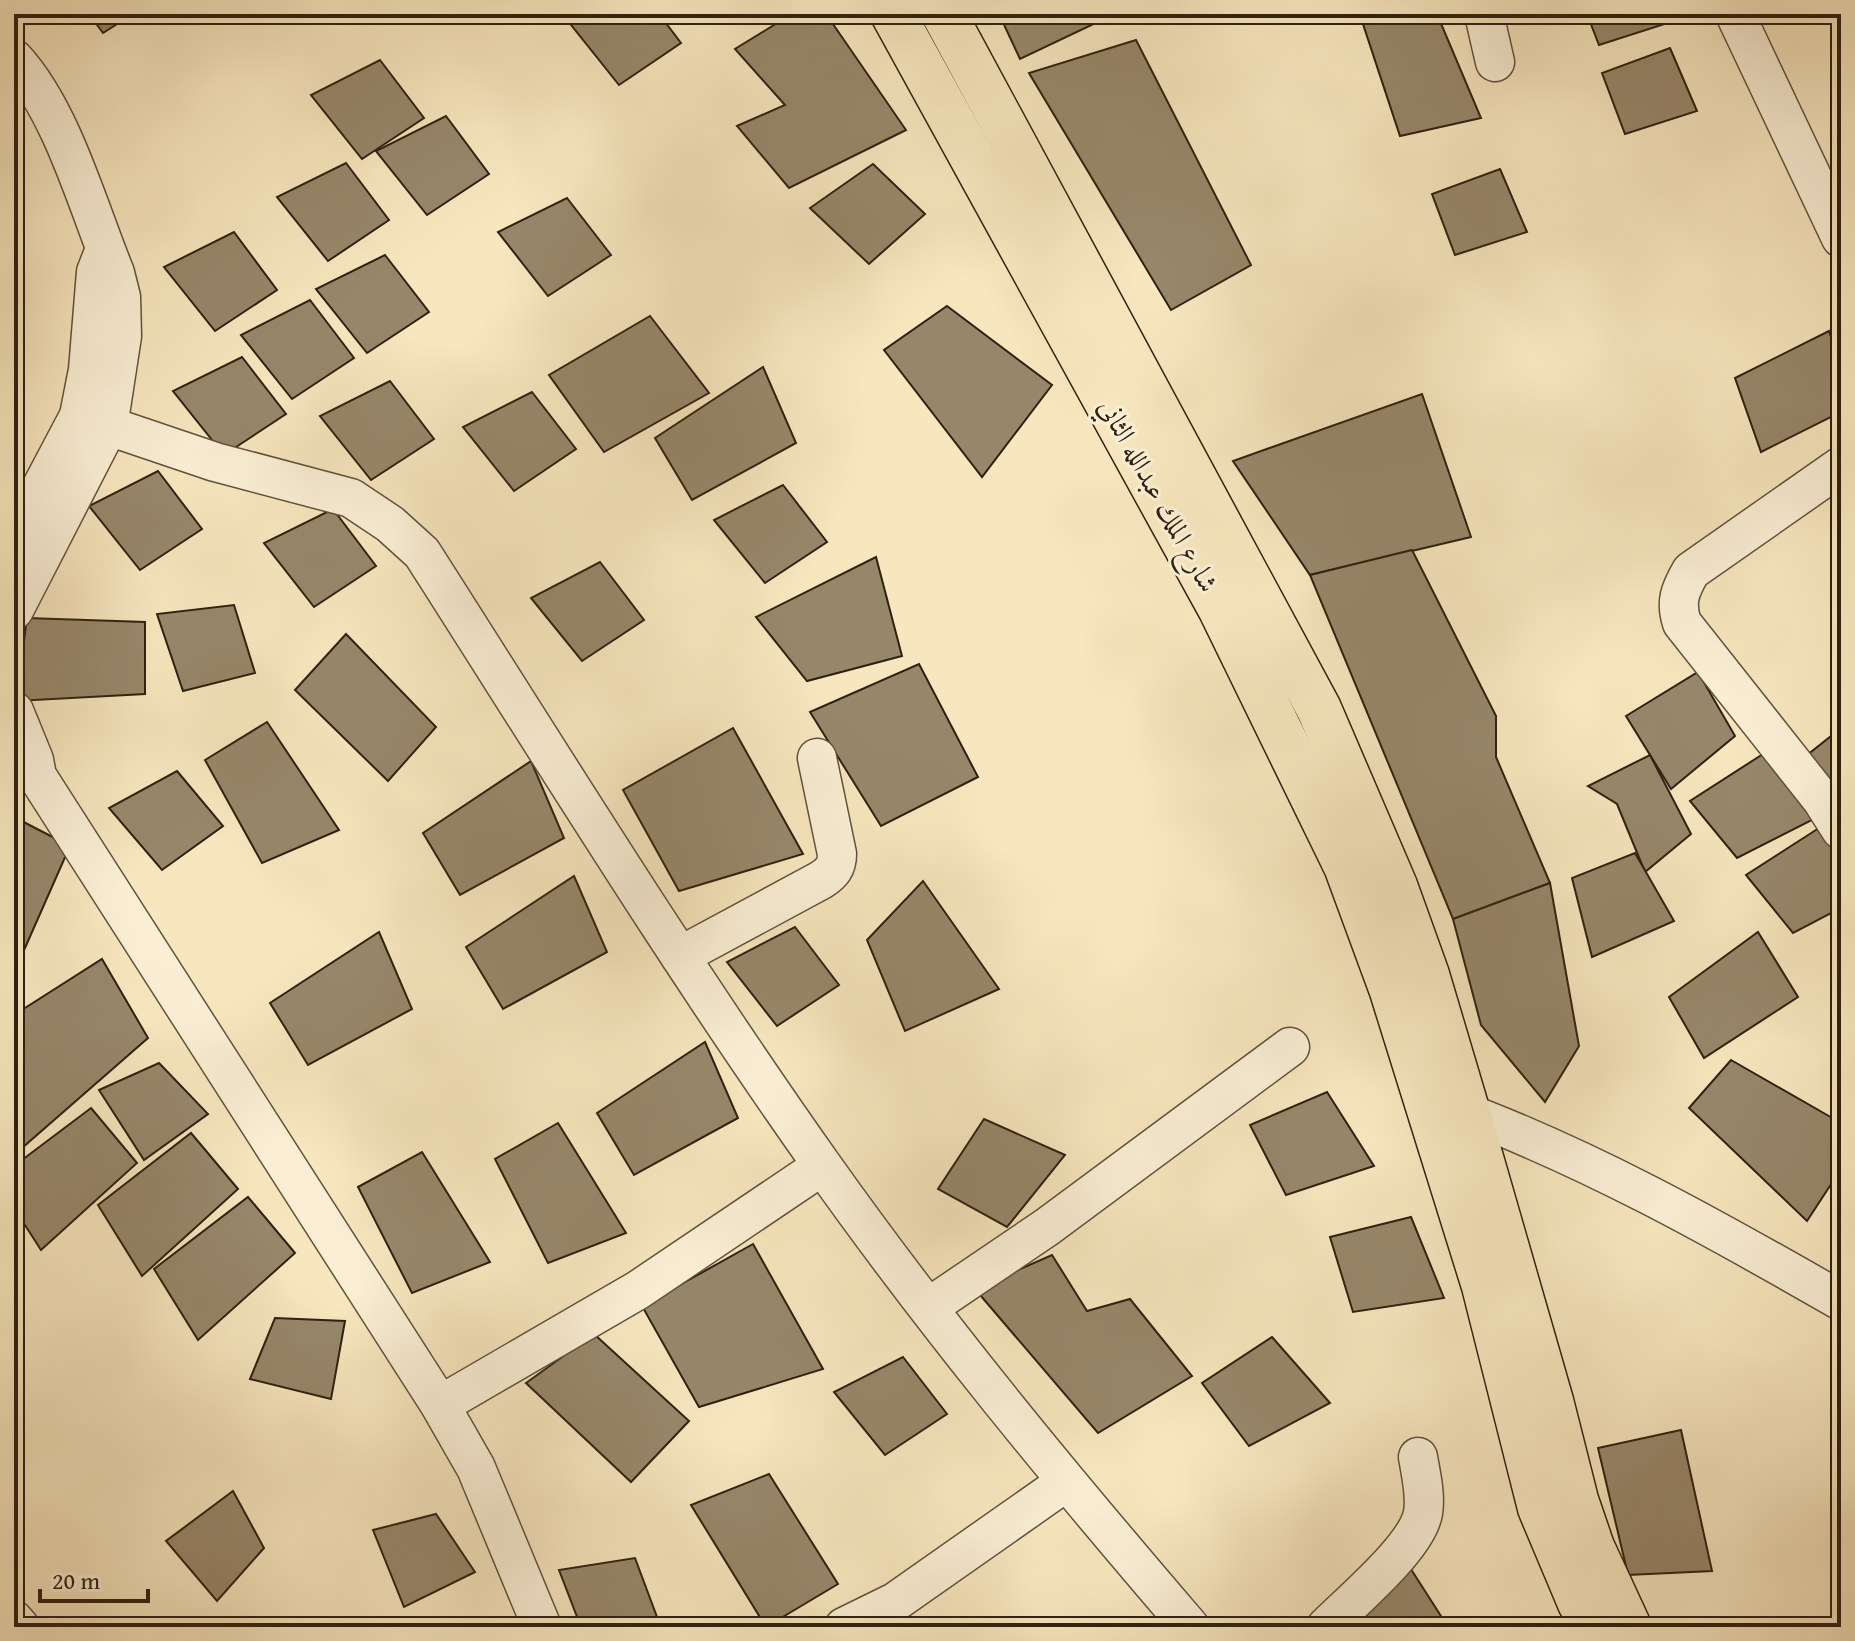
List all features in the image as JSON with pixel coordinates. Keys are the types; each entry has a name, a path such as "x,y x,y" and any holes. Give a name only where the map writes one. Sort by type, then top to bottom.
{"main road":[{"name":"شارع الملك عبدالله الثاني","path":"893,14 1221,610 1346,866 1410,983"},
{"name":"شارع الملك عبدالله الثاني","path":"944,14 1319,709 1395,886 1410,983"},
{"path":"1410,983 1425,1097 1484,1286 1540,1508 1580,1603 1594,1627"},
{"path":"1410,983 1468,1113 1551,1401 1576,1500 1592,1547 1629,1627"}],"street":[{"path":"1484,14 1495,62"},
{"path":"1735,14 1841,238"},
{"path":"14,59 23,68 60,132 105,249 96,272 88,370 94,422 14,610"},
{"path":"14,539 94,422"},
{"path":"94,422 215,462 351,498 390,524 422,553 680,956 822,1166 1066,1482 1190,1627"},
{"path":"1841,466 1691,571 1676,606 1682,623 1822,800 1841,830"},
{"path":"14,711 34,760 26,768 440,1405 476,1468 542,1627"},
{"path":"680,956 821,880 837,864 833,828 817,758"},
{"path":"929,1307 1047,1227 1290,1047"},
{"path":"1425,1097 1546,1147 1706,1224 1841,1301"},
{"path":"440,1405 638,1290 822,1166"},
{"path":"1326,1627 1412,1540 1419,1528 1424,1502 1418,1457"},
{"path":"844,1627 895,1602 1066,1482"},
{"path":"14,1620 20,1627"}],"building":[{"path":"89,14 133,14 103,33"},
{"path":"582,14 659,14 681,43 619,85 568,21"},
{"path":"792,14 826,14 906,130 789,188 737,126 785,105 735,49"},
{"path":"999,14 1099,14 1102,20 1020,59"},
{"path":"1390,14 1437,14 1481,118 1400,136 1363,24"},
{"path":"1587,14 1667,14 1671,22 1599,45"},
{"path":"1136,40 1251,265 1171,310 1029,73"},
{"path":"1670,48 1697,111 1625,134 1602,73"},
{"path":"380,60 424,118 362,159 311,95"},
{"path":"446,116 489,174 427,215 376,151"},
{"path":"346,163 389,220 328,261 277,197"},
{"path":"873,164 925,214 869,264 810,208"},
{"path":"1500,169 1527,232 1455,255 1432,194"},
{"path":"567,198 611,255 548,296 498,232"},
{"path":"234,232 277,290 215,331 164,267"},
{"path":"385,255 429,312 367,353 316,289"},
{"path":"310,300 354,358 292,399 241,335"},
{"path":"947,306 1052,385 982,477 884,350"},
{"path":"650,316 709,393 604,452 549,375"},
{"path":"1829,331 1841,368 1841,412 1761,452 1735,378"},
{"path":"242,357 286,414 224,455 173,391"},
{"path":"763,367 796,443 692,500 655,438"},
{"path":"390,381 434,439 371,480 320,416"},
{"path":"532,392 576,449 514,491 463,427"},
{"path":"1422,394 1471,537 1310,575 1233,461"},
{"path":"158,471 202,529 140,570 89,506"},
{"path":"783,485 827,542 765,583 714,520"},
{"path":"333,509 376,566 314,607 264,543"},
{"path":"1412,550 1496,716 1496,757 1550,883 1453,919 1310,575"},
{"path":"876,557 902,656 807,681 756,617"},
{"path":"600,562 644,620 582,661 531,598"},
{"path":"234,605 255,673 183,691 157,614"},
{"path":"27,618 145,622 145,694 16,701"},
{"path":"346,634 436,727 388,781 295,690"},
{"path":"919,664 978,777 881,826 810,712"},
{"path":"1698,672 1735,736 1671,789 1626,716"},
{"path":"267,722 339,830 262,863 205,760"},
{"path":"733,728 803,854 679,891 623,790"},
{"path":"1841,728 1841,807 1801,760"},
{"path":"1763,754 1814,819 1737,858 1690,801"},
{"path":"1650,755 1691,834 1645,872 1617,804 1588,786"},
{"path":"531,761 564,838 460,895 423,833"},
{"path":"177,771 223,826 162,870 109,808"},
{"path":"14,817 70,846 21,957 14,953"},
{"path":"1819,828 1841,857 1841,908 1793,933 1746,875"},
{"path":"1635,853 1674,921 1592,957 1572,878"},
{"path":"574,876 607,952 503,1009 466,947"},
{"path":"923,881 999,989 905,1031 867,940"},
{"path":"1550,883 1579,1046 1545,1102 1481,1025 1453,919"},
{"path":"795,927 839,985 777,1026 727,962"},
{"path":"379,932 412,1009 308,1065 270,1003"},
{"path":"1758,932 1798,997 1704,1058 1669,997"},
{"path":"102,959 148,1038 14,1155 14,1015"},
{"path":"705,1042 738,1118 634,1175 597,1113"},
{"path":"1731,1060 1841,1123 1841,1169 1807,1221 1689,1108"},
{"path":"159,1063 208,1114 144,1160 99,1090"},
{"path":"1327,1092 1374,1166 1286,1195 1250,1125"},
{"path":"91,1108 137,1163 41,1250 14,1208 14,1166"},
{"path":"984,1119 1065,1155 1007,1227 938,1189"},
{"path":"558,1123 626,1233 548,1263 495,1159"},
{"path":"191,1133 238,1189 142,1276 98,1205"},
{"path":"422,1152 490,1262 412,1293 358,1187"},
{"path":"248,1197 295,1253 198,1340 154,1269"},
{"path":"1411,1217 1444,1298 1353,1312 1330,1237"},
{"path":"753,1244 823,1369 699,1407 642,1306"},
{"path":"1052,1255 1087,1311 1130,1299 1192,1376 1098,1433 975,1289"},
{"path":"275,1318 345,1321 331,1399 250,1379"},
{"path":"594,1334 689,1421 631,1482 526,1383"},
{"path":"1272,1337 1330,1403 1249,1446 1202,1383"},
{"path":"903,1357 947,1414 885,1455 834,1392"},
{"path":"1681,1430 1712,1571 1628,1575 1598,1448"},
{"path":"769,1474 838,1584 766,1627 691,1505"},
{"path":"233,1491 264,1548 217,1601 166,1541"},
{"path":"436,1514 475,1572 404,1607 373,1530"},
{"path":"635,1558 660,1625 581,1627 559,1570"},
{"path":"1407,1563 1448,1627 1337,1627"}]}
